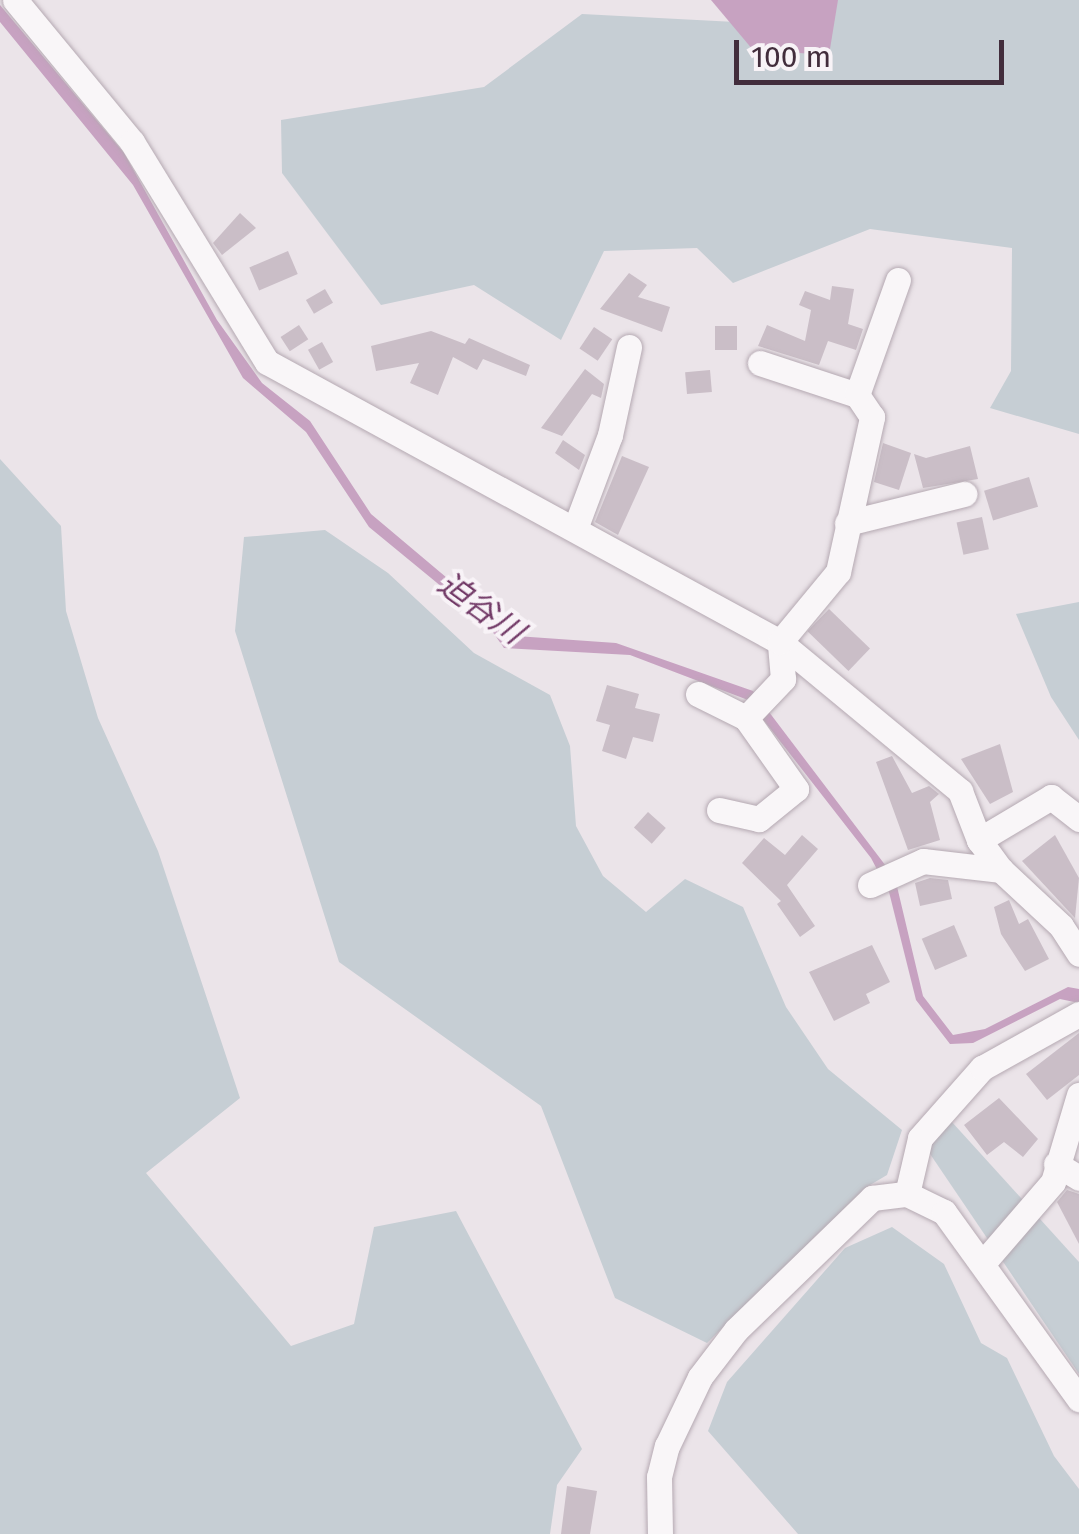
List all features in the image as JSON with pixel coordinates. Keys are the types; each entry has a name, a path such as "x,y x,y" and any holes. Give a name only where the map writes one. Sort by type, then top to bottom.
{"street":[{"path":"15,0 132,142 267,362 576,526 780,642 960,791 979,840 1000,870 1060,926 1079,954"},
{"path":"857,395 898,280"},
{"path":"576,526 610,434 629,347"},
{"path":"748,715 783,679 780,642 838,572 872,417 857,395 760,362"},
{"path":"847,523 964,494"},
{"path":"698,694 748,715 796,789 760,819 719,810"},
{"path":"979,840 1052,797 1079,819"},
{"path":"883,878 923,862 1000,870"},
{"path":"907,1194 920,1138 982,1068 1079,1014"},
{"path":"983,1263 1053,1182 1079,1095"},
{"path":"1056,1164 1079,1178"},
{"path":"660,1534 659,1477 680,1410 720,1349 872,1198 907,1194 944,1212 1079,1398"}],"shaded area":[{"path":"815,0 1079,0 1079,434 990,408 1011,371 1012,248 870,229 733,283 697,248 604,251 561,340 474,285 381,305 282,173 281,120 484,87 582,14 812,26"},
{"path":"0,459 61,526 66,611 98,718 158,851 240,1098 146,1173 291,1346 354,1324 374,1227 456,1211 582,1449 557,1485 550,1534 0,1534"},
{"path":"325,530 388,573 474,653 550,695 570,746 576,826 603,876 646,912 685,879 743,907 786,1007 828,1069 902,1130 887,1175 865,1188 707,1343 615,1298 541,1106 339,962 235,631 244,537"},
{"path":"1079,602 1079,740 1051,697 1016,614"},
{"path":"951,1121 1079,1262 1079,1374 924,1145"},
{"path":"892,1227 944,1264 981,1343 1007,1358 1054,1456 1079,1489 1079,1534 798,1534 708,1431 727,1382 845,1248"}],"water":[{"path":"711,0 838,0 829,55 753,50"},
{"name":"迫谷川","path":"0,5 124,153 217,320 262,383 310,421 371,514 516,636 616,643 753,691 895,878 923,996 953,1035 985,1029 1068,987 1079,989 1079,1003 1060,999 973,1043 950,1044 916,1000 889,892 871,858 748,700 630,655 504,648 487,624 369,527 306,432 243,378 133,185 0,22"}],"building":[{"path":"240,213 256,228 222,255 213,243"},
{"path":"288,251 298,274 259,290 249,267"},
{"path":"629,273 647,285 638,297 670,307 662,332 600,309"},
{"path":"832,286 854,289 848,324 863,329 856,350 828,341 819,365 758,346 767,325 805,341 811,310 799,305 805,291 830,300"},
{"path":"325,289 333,303 314,314 306,300"},
{"path":"299,325 308,339 290,351 281,337"},
{"path":"715,326 737,326 737,350 715,350"},
{"path":"594,327 612,339 598,361 579,349"},
{"path":"431,331 465,344 469,338 530,365 526,376 483,359 477,370 453,357 438,395 410,383 419,363 376,371 371,346"},
{"path":"322,342 333,362 319,370 308,350"},
{"path":"585,369 604,384 601,398 592,394 562,436 541,428"},
{"path":"710,370 712,392 687,394 685,372"},
{"path":"563,440 585,455 579,470 555,453"},
{"path":"883,443 911,453 899,490 874,482"},
{"path":"970,446 978,479 923,488 914,454 926,458"},
{"path":"622,456 649,467 618,535 595,522"},
{"path":"1029,477 1038,507 993,520 984,491"},
{"path":"982,517 989,549 963,555 957,522"},
{"path":"829,609 870,649 848,671 807,631"},
{"path":"607,685 639,694 635,708 660,714 653,742 633,737 626,759 602,751 610,725 596,721"},
{"path":"1000,744 1013,792 990,804 961,759"},
{"path":"892,756 912,793 929,786 939,794 930,802 940,840 908,850 876,762"},
{"path":"648,812 666,828 652,844 634,828"},
{"path":"802,835 818,849 787,885 815,926 800,937 777,904 781,901 742,863 764,838 785,855"},
{"path":"1055,835 1079,878 1075,918 1022,861"},
{"path":"930,878 948,880 952,899 920,906 915,883"},
{"path":"1009,900 1019,924 1028,919 1049,959 1025,971 1001,934 994,907"},
{"path":"954,925 967,956 935,970 922,939"},
{"path":"872,945 890,982 866,994 870,1003 834,1021 809,972"},
{"path":"1079,1033 1079,1075 1047,1100 1026,1074"},
{"path":"999,1098 1038,1139 1023,1157 1004,1142 987,1155 964,1125"},
{"path":"1067,1190 1079,1194 1079,1244 1057,1202"},
{"path":"567,1486 597,1491 590,1534 561,1534"}]}
